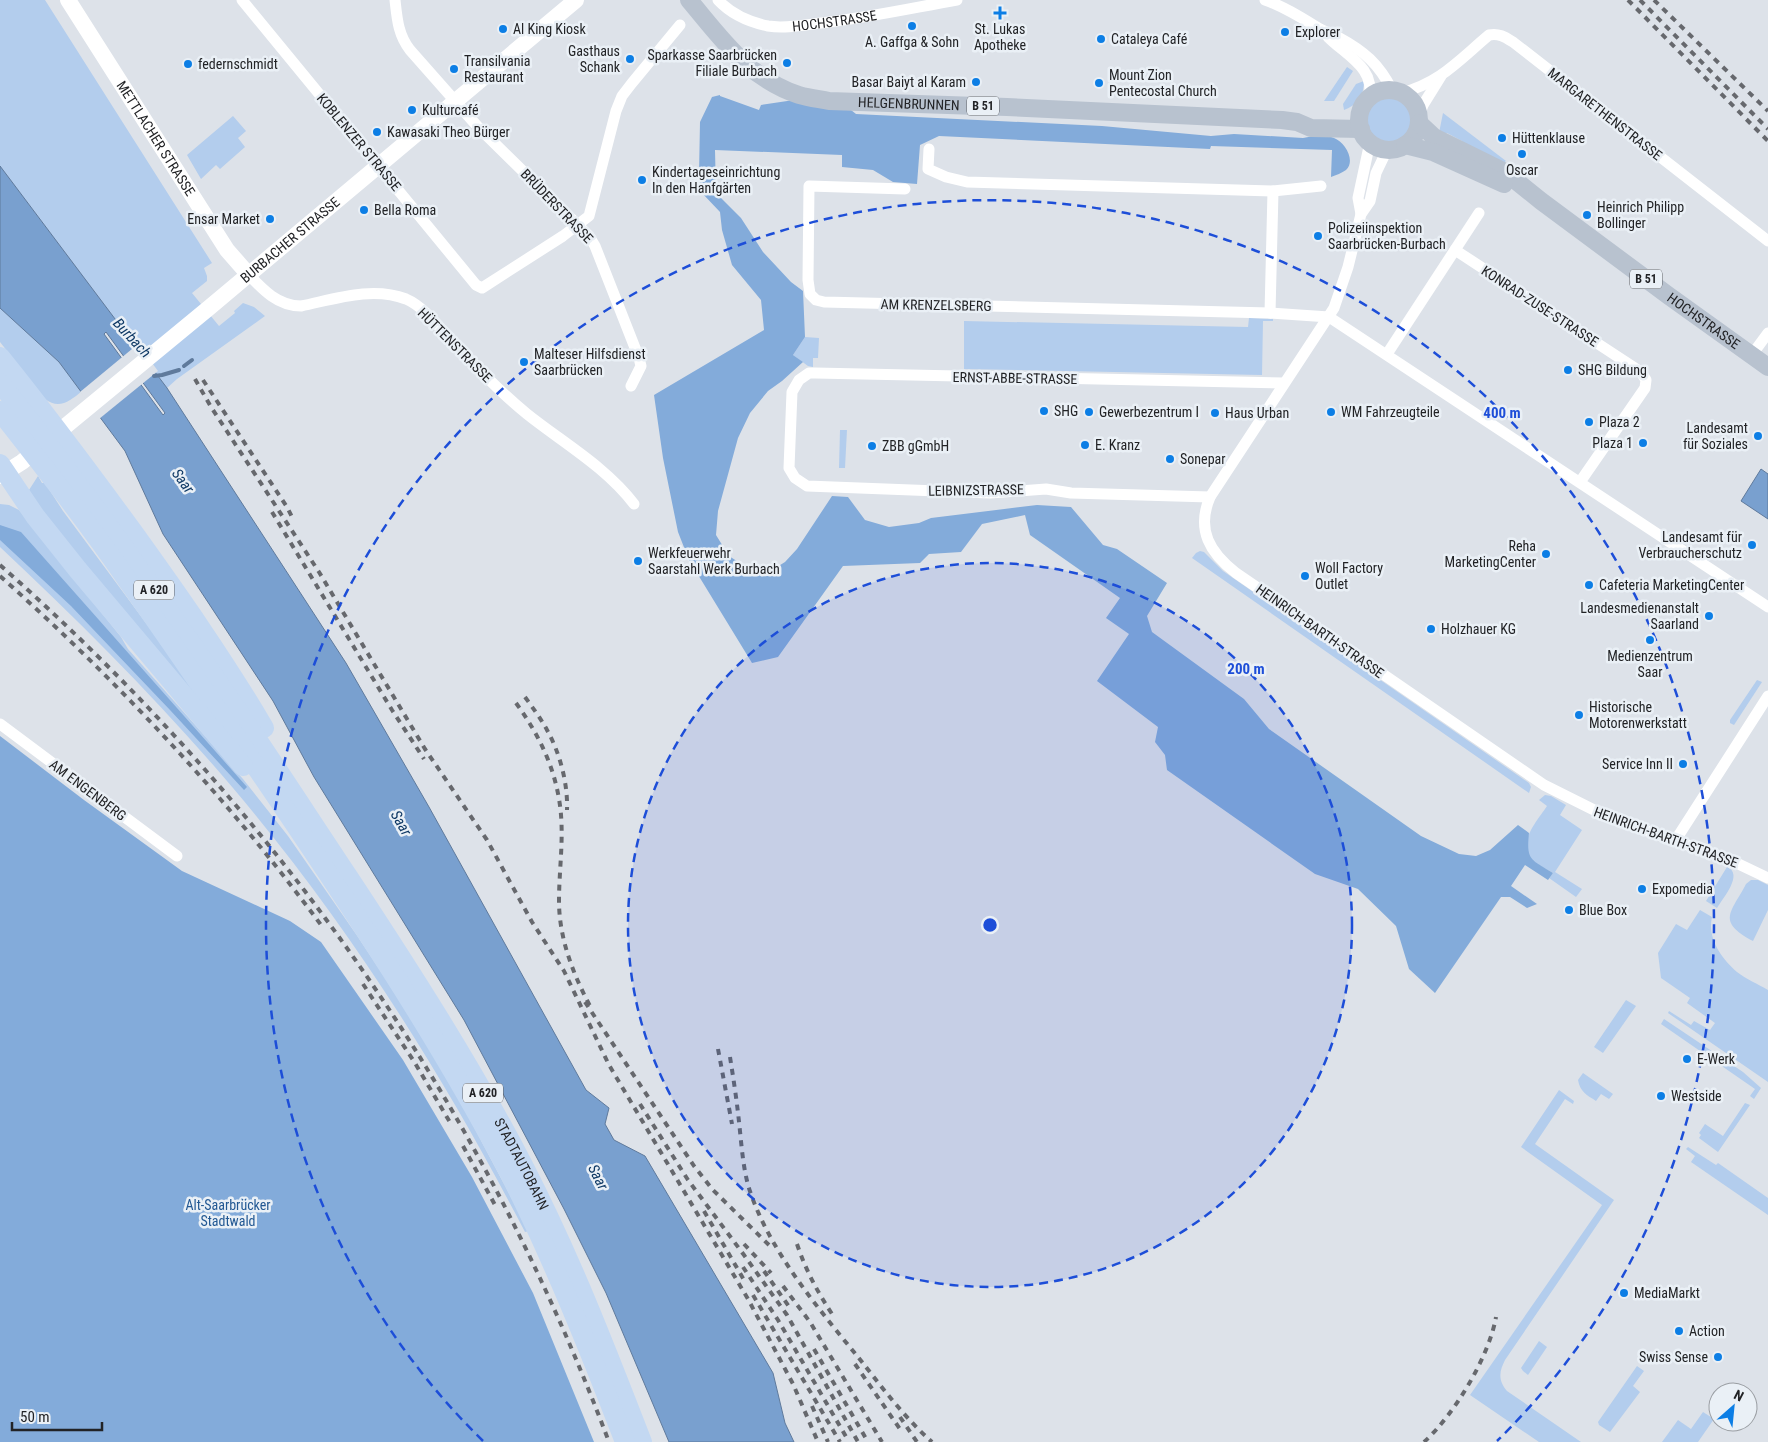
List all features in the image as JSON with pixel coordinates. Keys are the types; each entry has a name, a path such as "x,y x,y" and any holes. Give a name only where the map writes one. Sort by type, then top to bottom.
{"highway":[{"path":"0,357 59,431 184,602 234,676 281,757 294,808"},
{"name":"A 620","path":"0,383 140,570 294,808"},
{"name":"A 620","path":"0,411 126,578 294,808"},
{"path":"2,471 41,523 141,647 235,758 294,808"},
{"name":"STADTAUTOBAHN","path":"294,808 470,1100 510,1175 548,1254 584,1336 625,1442"},
{"name":"STADTAUTOBAHN","path":"294,808 431,1004 479,1085 524,1168 563,1248 599,1329 642,1442"}],"main road":[{"name":"METTLACHER STRASSE","path":"68,0 216,234 230,254 248,274"},
{"name":"BURBACHER STRASSE","path":"2,471 22,462 576,0"},
{"name":"HELGENBRUNNEN","path":"689,0 735,56 763,78 799,95 829,101 1007,107 1297,122 1311,128 1365,135"},
{"name":"B 51","path":"1366,103 1382,91 1397,91 1411,100 1417,110 1419,120"},
{"name":"HELGENBRUNNEN","path":"1297,122 1311,117 1341,116 1366,103"},
{"path":"1365,135 1360,122 1366,103"},
{"path":"1405,145 1413,138 1419,120"},
{"name":"HOCHSTRASSE","path":"1419,120 1434,137 1505,172 1768,367"},
{"name":"B 51","path":"1365,135 1378,147 1387,150 1405,145"},
{"name":"HOCHSTRASSE","path":"1405,145 1433,152 1542,201"}],"street":[{"name":"KOBLENZER STRASSE","path":"242,0 476,285 482,288 579,224"},
{"name":"BRÜDERSTRASSE","path":"395,0 400,33 404,42 455,102 502,152 579,224 589,236 595,246 639,358 641,366 631,386"},
{"name":"HOCHSTRASSE","path":"718,0 730,11 743,18 770,26 800,26 957,0"},
{"path":"1265,0 1290,11 1345,41 1371,59 1397,91"},
{"path":"579,224 589,216 616,111 622,96 680,25"},
{"path":"1322,30 1362,67 1368,76 1371,86 1366,103"},
{"name":"MARGARETHENSTRASSE","path":"1397,91 1418,88 1441,76 1489,35 1503,36 1768,241"},
{"name":"MARGARETHENSTRASSE","path":"1419,120 1441,76"},
{"name":"HEINRICH-BARTH-STRASSE","path":"1361,214 1358,198 1365,135"},
{"path":"929,149 928,169 946,177 967,182 1273,190 1321,186"},
{"name":"HEINRICH-BARTH-STRASSE","path":"1387,150 1376,173 1370,201 1361,214 1348,267 1334,308 1210,497 1205,508 1204,520 1208,542 1224,564 1544,785 1610,818 1728,859 1768,878"},
{"name":"AM KRENZELSBERG","path":"905,189 809,186 808,280 810,294 816,300 824,302 1270,313 1329,317"},
{"path":"1270,313 1273,190"},
{"path":"1387,354 1479,213"},
{"name":"KONRAD-ZUSE-STRASSE","path":"1455,250 1641,372 1646,380 1645,388 1580,482"},
{"name":"HÜTTENSTRASSE","path":"248,274 272,297 292,306 302,306 370,293 407,300 425,313 512,401 614,482 634,504"},
{"path":"1329,317 1768,607"},
{"path":"1752,356 1768,333"},
{"name":"ERNST-ABBE-STRASSE","path":"790,429 792,392 799,380 809,373 1284,383"},
{"name":"LEIBNIZSTRASSE","path":"790,429 789,468 795,478 807,486 990,492 1046,489 1071,493 1210,497"},
{"path":"1675,841 1768,696"},
{"name":"AM ENGENBERG","path":"0,724 177,856"}],"shaded area":[{"path":"0,0 45,0 212,263 204,268 207,281 192,293 219,326 235,313 234,311 243,303 254,307 265,316 167,388 0,166"},
{"path":"1347,67 1353,71 1334,101 1324,101"},
{"path":"1364,81 1363,91 1359,99 1344,110 1343,104 1356,84"},
{"path":"1389,96 1398,98 1406,103 1411,111 1413,120 1411,129 1406,137 1398,142 1389,144 1380,142 1372,137 1367,129 1365,120 1367,111 1372,103 1380,98"},
{"path":"1443,113 1506,161 1502,164 1462,144 1462,141 1447,133 1443,135 1439,133"},
{"path":"233,116 246,131 238,138 245,147 220,169 216,165 201,179 187,155"},
{"path":"0,308 59,362 82,391 69,401 60,404 55,404 45,399 0,342"},
{"path":"1249,318 1273,319 1273,321 1263,321 1262,375 964,369 964,321 1248,327"},
{"path":"805,337 819,338 818,358 813,358 813,367 808,366 793,355"},
{"path":"840,430 847,430 845,468 839,468"},
{"path":"38,476 197,692 194,694 146,641 35,501 29,490"},
{"path":"0,504 9,505 19,510 121,637 128,649 243,779 288,836 412,1019 458,1097 529,1231 525,1232 494,1173 427,1058 316,893 233,788 178,725 90,634 0,547"},
{"path":"1200,551 1204,552 1223,571 1529,783 1531,787 1529,793 1192,558"},
{"path":"1757,680 1762,682 1734,725 1730,723 1730,720"},
{"path":"1545,795 1551,796 1566,805 1560,815 1582,830 1555,872 1582,889 1576,897 1549,878 1553,873 1534,862 1528,853 1527,839 1547,806 1539,800"},
{"path":"1727,867 1732,870 1733,880 1717,908 1706,901"},
{"path":"1751,880 1758,880 1768,885 1768,910 1753,941 1734,928 1730,916 1746,884"},
{"path":"1700,910 1712,917 1713,940 1731,966 1741,975 1768,990 1768,1082 1668,1013 1669,1011 1691,1025 1694,1021 1710,1030 1715,1023 1687,1003 1690,998 1661,978 1658,953 1676,924 1687,930"},
{"path":"1626,1000 1636,1006 1603,1053 1594,1047"},
{"path":"1664,1019 1743,1072 1761,1088 1754,1099 1750,1096 1755,1089 1661,1024"},
{"path":"1583,1073 1613,1094 1609,1099 1601,1094 1596,1101 1584,1093 1580,1088 1578,1080"},
{"path":"1559,1090 1574,1101 1573,1104 1565,1099 1535,1144 1614,1200 1505,1360 1500,1376 1507,1391 1581,1442 1539,1442 1470,1395 1602,1205 1521,1147"},
{"path":"1745,1103 1750,1105 1718,1152 1699,1138 1701,1135 1699,1133 1705,1124 1723,1136"},
{"path":"1688,1147 1716,1165 1718,1163 1768,1198 1768,1215 1691,1162 1695,1156 1686,1149"},
{"path":"1539,1341 1547,1347 1528,1375 1521,1368"},
{"path":"1637,1366 1644,1371 1633,1386 1640,1392 1610,1432 1599,1425 1598,1422"},
{"path":"1703,1412 1708,1415 1708,1428 1698,1442 1662,1442 1678,1420 1691,1429"}],"green space":[{"path":"720,95 759,110 761,105 794,100 851,110 856,114 1102,126 1211,136 1234,134 1303,138 1323,136 1334,138 1342,143 1348,152 1349,166 1346,170 1331,177 1332,150 1211,146 1210,149 939,136 920,145 917,184 893,182 873,170 842,167 842,155 715,150 716,193 741,218 763,252 791,282 803,291 805,337 793,355 803,362 768,391 750,413 738,438 718,511 716,535 729,556 749,569 769,572 785,562 797,549 832,496 848,497 865,520 889,527 919,523 931,518 1037,505 1071,507 1103,545 1117,549 1167,583 1147,616 1152,632 1244,699 1269,729 1421,836 1459,854 1476,856 1490,850 1518,825 1529,833 1529,854 1535,862 1553,873 1548,880 1525,865 1511,886 1537,904 1527,908 1510,897 1501,897 1435,993 1409,969 1396,926 1358,889 1315,874 1167,770 1165,755 1155,742 1158,727 1097,681 1129,634 1106,618 1120,598 1030,535 1025,515 982,524 961,552 929,554 920,563 843,566 778,657 752,663 689,560 678,532 663,458 654,395 764,330 761,300 732,265 722,230 720,212 702,193 699,175 700,122 712,97"},
{"path":"0,525 21,532 247,787 244,790 71,606 0,540"},
{"name":"Alt-Saarbrücker Stadtwald","path":"0,736 182,871 290,921 321,942 403,1060 472,1177 533,1293 594,1442 0,1442"}],"water":[{"name":"Saar","path":"0,166 167,388 346,663 429,807 586,1090 609,1108 605,1124 614,1140 645,1156 773,1373 785,1423 794,1442 669,1442 606,1293 564,1209 464,1020 314,777 273,701 163,534 125,451 59,362 0,308","holes":["106,332 165,413 163,415 104,334"]},
{"path":"1761,469 1768,474 1768,519 1741,501"}],"pier":[{"path":"138,344 158,371 99,419 80,392"}],"waterway":[{"name":"Burbach","path":"184,366 192,360"},
{"name":"Burbach","path":"154,376 179,370"}],"railway":[{"path":"1628,0 1768,141"},
{"path":"1640,0 1768,129"},
{"path":"1654,0 1768,111"},
{"path":"195,379 211,407 319,572 425,749 487,840 532,922 564,971 609,1065 748,1299 793,1384 818,1442"},
{"path":"203,380 287,507 294,521"},
{"path":"272,512 392,710 424,759"},
{"path":"0,565 72,631 141,700 207,772 270,846 329,924 385,1003 438,1086 486,1171 520,1237 582,1373 609,1442"},
{"path":"0,576 88,658 171,744 250,834 324,929"},
{"path":"525,697 545,726 556,749 565,779 567,810"},
{"path":"516,703 531,725 553,773 562,824 559,901 561,929 568,955 590,1006"},
{"path":"363,984 415,1063 451,1124"},
{"path":"585,1002 694,1166 713,1190 772,1248"},
{"path":"718,1049 732,1124"},
{"path":"730,1057 746,1176 757,1209 768,1233 797,1279 829,1322 913,1424 932,1442"},
{"path":"640,1104 688,1180 787,1315 858,1442"},
{"path":"463,1146 495,1205"},
{"path":"704,1211 744,1280"},
{"path":"744,1244 771,1273"},
{"path":"797,1244 813,1282 834,1317"},
{"path":"743,1267 778,1320 848,1440"},
{"path":"764,1271 790,1308"},
{"path":"783,1286 810,1322 882,1442"},
{"path":"753,1295 840,1442"},
{"path":"1424,1442 1447,1417 1469,1384 1486,1350 1496,1317"},
{"path":"814,1349 868,1442"},
{"path":"855,1364 902,1432"},
{"path":"812,1406 828,1442"},
{"path":"900,1417 917,1442"}],"place":[{"name":"St. Lukas Apotheke","path":"1000,13"},
{"name":"A. Gaffga & Sohn","path":"912,26"},
{"name":"Al King Kiosk","path":"503,29"},
{"name":"Explorer","path":"1285,32"},
{"name":"Cataleya Café","path":"1101,39"},
{"name":"Gasthaus Schank","path":"630,59"},
{"name":"Sparkasse Saarbrücken Filiale Burbach","path":"787,63"},
{"name":"federnschmidt","path":"188,64"},
{"name":"Transilvania Restaurant","path":"454,69"},
{"name":"Basar Baiyt al Karam","path":"976,82"},
{"name":"Mount Zion Pentecostal Church","path":"1099,83"},
{"name":"Kulturcafé","path":"412,110"},
{"name":"Kawasaki Theo Bürger","path":"377,132"},
{"name":"Hüttenklause","path":"1502,138"},
{"name":"Oscar","path":"1522,154"},
{"name":"Kindertageseinrichtung In den Hanfgärten","path":"642,180"},
{"name":"Bella Roma","path":"364,210"},
{"name":"Heinrich Philipp Bollinger","path":"1587,215"},
{"name":"Ensar Market","path":"270,219"},
{"name":"Polizeiinspektion Saarbrücken-Burbach","path":"1318,236"},
{"name":"Malteser Hilfsdienst Saarbrücken","path":"524,362"},
{"name":"SHG Bildung","path":"1568,370"},
{"name":"SHG","path":"1044,411"},
{"name":"Gewerbezentrum I","path":"1089,412"},
{"name":"WM Fahrzeugteile","path":"1331,412"},
{"name":"Haus Urban","path":"1215,413"},
{"name":"Plaza 2","path":"1589,422"},
{"name":"Landesamt für Soziales","path":"1758,436"},
{"name":"Plaza 1","path":"1643,443"},
{"name":"E. Kranz","path":"1085,445"},
{"name":"ZBB gGmbH","path":"872,446"},
{"name":"Sonepar","path":"1170,459"},
{"name":"Landesamt für Verbraucherschutz","path":"1752,545"},
{"name":"Reha MarketingCenter","path":"1546,554"},
{"name":"Werkfeuerwehr Saarstahl Werk Burbach","path":"638,561"},
{"name":"Woll Factory Outlet","path":"1305,576"},
{"name":"Cafeteria MarketingCenter","path":"1589,585"},
{"name":"Landesmedienanstalt Saarland","path":"1709,616"},
{"name":"Holzhauer KG","path":"1431,629"},
{"name":"Medienzentrum Saar","path":"1650,640"},
{"name":"Historische Motorenwerkstatt","path":"1579,715"},
{"name":"Service Inn II","path":"1683,764"},
{"name":"Expomedia","path":"1642,889"},
{"name":"Blue Box","path":"1569,910"},
{"name":"E-Werk","path":"1687,1059"},
{"name":"Westside","path":"1661,1096"},
{"name":"MediaMarkt","path":"1624,1293"},
{"name":"Action","path":"1679,1331"},
{"name":"Swiss Sense","path":"1718,1357"}]}
